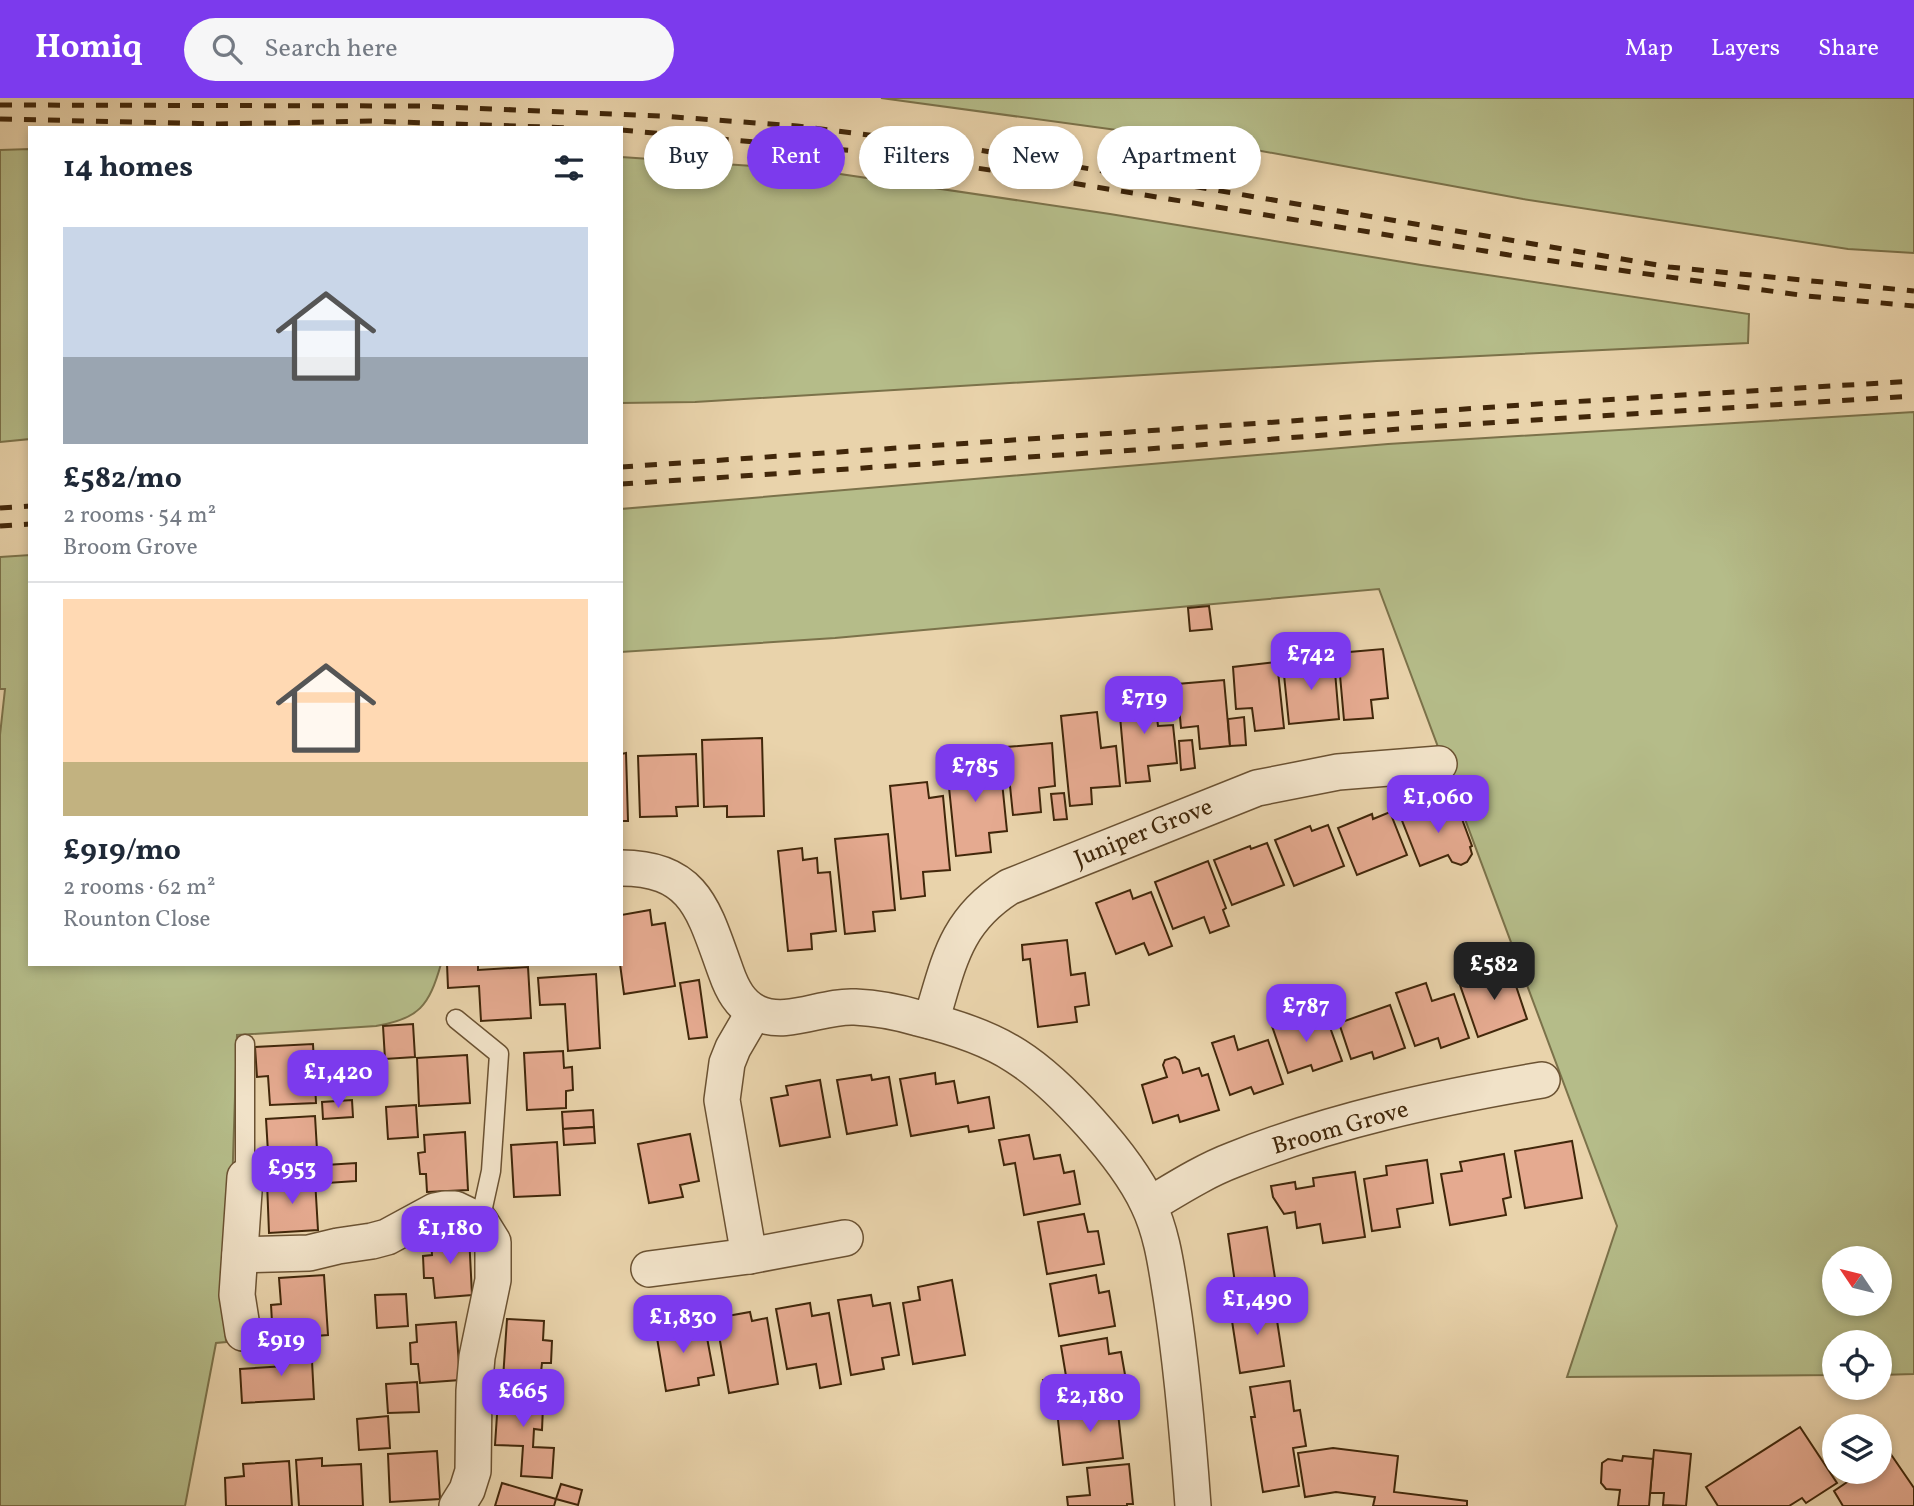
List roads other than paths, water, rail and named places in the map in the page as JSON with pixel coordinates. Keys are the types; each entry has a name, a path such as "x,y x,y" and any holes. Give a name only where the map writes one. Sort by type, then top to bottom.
{"street":[{"name":"Juniper Grove","path":"931,1021 954,948 964,927 976,912 1009,887 1257,788 1338,772 1438,764"},
{"path":"623,867 656,872 686,887 698,901 707,919 734,993 754,1012 776,1018 855,1007 931,1021 995,1044 1035,1070 1071,1104 1120,1158 1149,1205 1162,1243 1186,1407 1193,1506"},
{"path":"750,1256 722,1100 727,1063 754,1012"},
{"name":"Broom Grove","path":"1149,1205 1231,1160 1279,1144 1395,1109 1463,1093 1542,1080"},
{"path":"243,1333 237,1295 245,1177"},
{"path":"240,1255 309,1253 372,1241 399,1231 435,1211 445,1209 462,1212 480,1221 493,1242 493,1280 477,1357 473,1471 467,1490 457,1506"},
{"path":"649,1269 750,1256 845,1238"}],"lane":[{"path":"456,1019 499,1054 491,1171 480,1221"},
{"path":"245,1044 245,1177"}],"railway":[{"path":"0,105 421,106 661,116 797,126 949,145 1669,267 1914,291"},
{"path":"0,119 220,124 370,121 515,126"},
{"path":"623,130 867,152 1509,255 1807,296 1914,306"},
{"path":"623,467 1914,381"},
{"path":"623,484 1135,450 1425,427 1914,396"},
{"path":"0,508 28,506"},
{"path":"0,526 28,524"}]}
